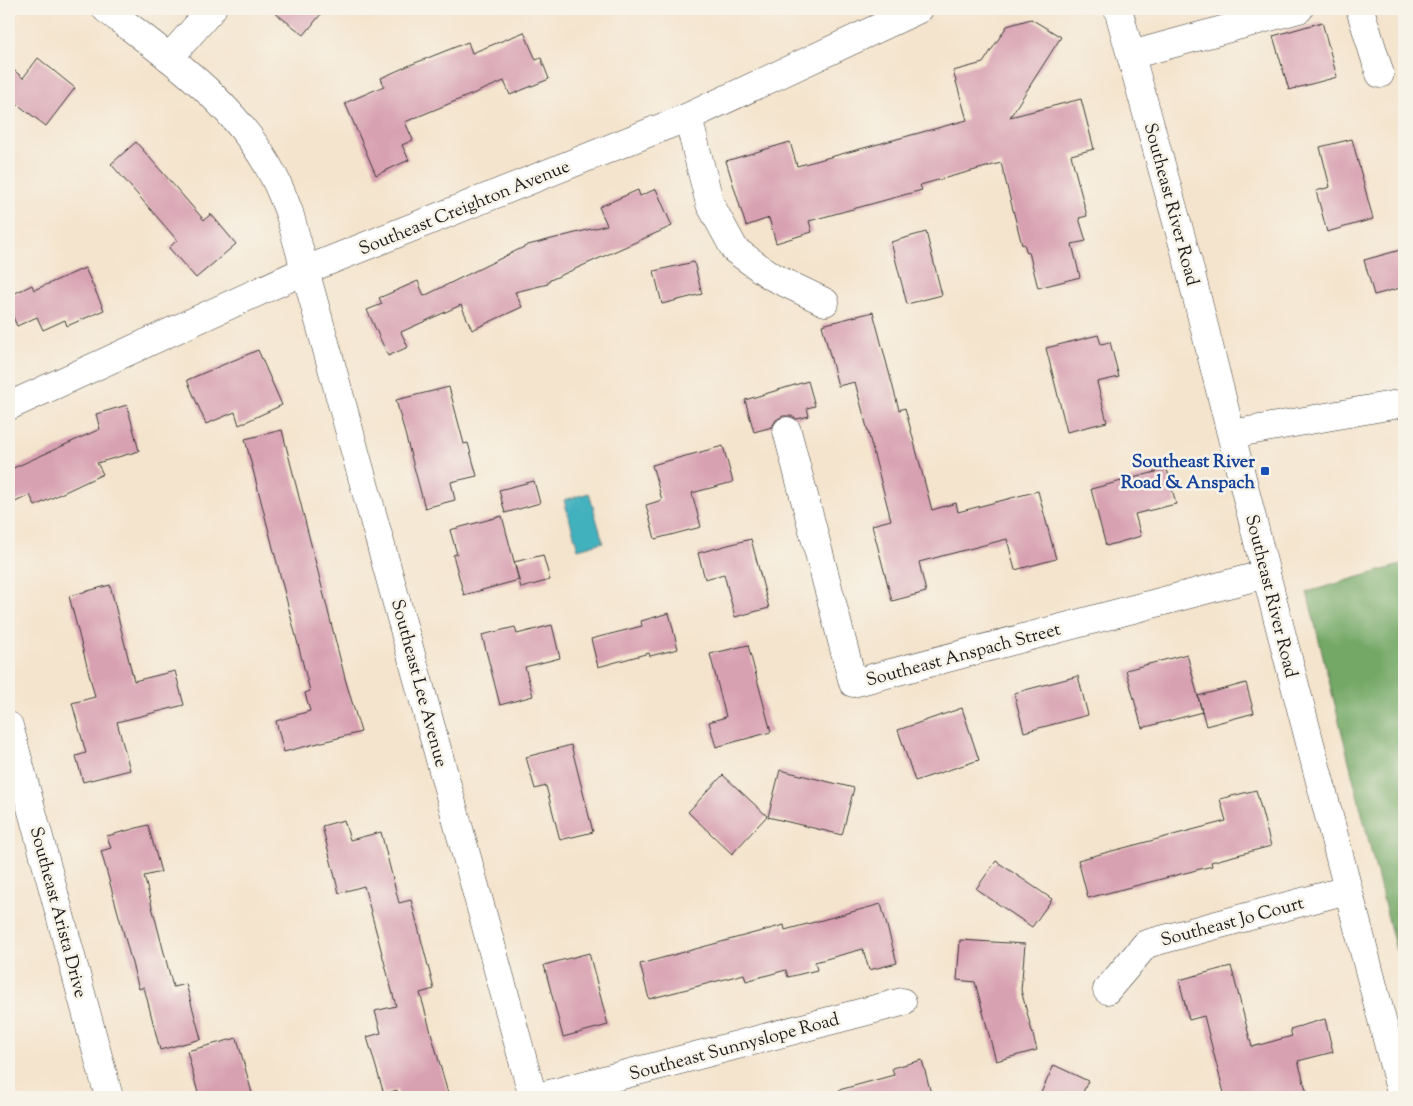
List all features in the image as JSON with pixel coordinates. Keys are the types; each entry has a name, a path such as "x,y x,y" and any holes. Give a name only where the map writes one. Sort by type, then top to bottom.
{"street":[{"name":"Southeast Lee Avenue","path":"106,9 169,58 225,109 251,140 274,176 289,212 533,1097"},
{"path":"169,58 212,9"},
{"name":"Southeast Creighton Avenue","path":"9,406 306,270 688,117 919,9"},
{"name":"Southeast River Road","path":"1118,9 1188,262 1266,574 1402,1097"},
{"path":"1131,55 1299,9"},
{"path":"1360,9 1380,74"},
{"path":"688,117 710,204 735,250 771,276 825,302"},
{"path":"1232,434 1404,404"},
{"name":"Southeast Anspach Street","path":"787,431 853,683 1266,574"},
{"name":"Southeast Arista Drive","path":"9,726 109,1097"},
{"name":"Southeast Jo Court","path":"1107,990 1146,944 1347,890"},
{"name":"Southeast Sunnyslope Road","path":"538,1097 902,1002"}],"green space":[{"path":"1404,564 1404,950 1396,951 1307,592"}],"water":[{"path":"589,493 603,542 578,549 564,500"}],"building":[{"path":"270,9 325,9 304,35"},
{"path":"1031,19 1061,37 1010,117 1081,99 1094,149 1071,155 1087,216 1079,218 1086,241 1072,244 1080,277 1038,288 1029,252 1027,253 1024,244 1022,245 1001,163 920,185 922,190 809,221 812,232 776,243 769,218 746,226 726,161 790,142 797,166 967,120 953,71 983,63 1007,26"},
{"path":"1322,22 1337,77 1289,90 1273,36"},
{"path":"524,32 536,60 541,58 549,79 510,95 504,81 405,122 413,140 402,145 409,160 376,175 345,103 384,86 381,78 410,65 468,42 472,53"},
{"path":"38,58 75,88 46,126 9,98 9,66 23,78"},
{"path":"1352,139 1373,219 1327,232 1316,191 1330,187 1320,147"},
{"path":"136,142 204,220 211,214 236,244 196,278 169,248 177,240 111,164"},
{"path":"656,189 672,226 548,281 548,284 515,292 522,307 472,330 461,305 401,332 408,347 388,356 367,310 382,304 379,298 418,281 424,296 528,245 607,225 599,207 638,190 640,196"},
{"path":"926,232 942,295 907,304 891,242"},
{"path":"1404,249 1404,287 1374,295 1364,260"},
{"path":"694,262 702,294 662,304 654,271"},
{"path":"85,268 104,310 67,326 65,320 43,330 37,317 17,326 9,308 9,296 32,285 34,290"},
{"path":"873,312 899,410 905,408 932,510 956,503 958,512 1038,491 1056,559 1015,570 1007,539 919,562 926,592 892,601 872,525 891,520 855,382 838,386 822,325"},
{"path":"1098,335 1101,344 1110,342 1119,377 1097,382 1107,422 1067,432 1046,348"},
{"path":"258,350 282,405 239,425 235,412 206,424 187,380"},
{"path":"808,381 815,406 807,408 809,416 797,419 791,416 783,416 776,420 772,427 754,432 745,400"},
{"path":"449,387 464,444 468,443 477,476 451,482 455,500 425,508 396,400"},
{"path":"127,405 139,451 97,463 103,474 35,506 30,495 9,505 9,470 100,429 96,414"},
{"path":"282,430 346,682 361,732 284,752 276,721 310,711 305,693 310,691 245,439"},
{"path":"723,446 733,482 692,493 701,527 655,539 646,505 662,500 652,465"},
{"path":"1167,469 1176,504 1135,514 1141,536 1106,546 1091,489"},
{"path":"534,481 540,503 505,513 499,490"},
{"path":"502,516 519,580 464,595 453,555 457,554 450,530"},
{"path":"751,539 769,608 735,617 724,574 705,579 698,553"},
{"path":"543,555 550,580 521,588 514,562"},
{"path":"110,585 134,681 175,671 184,705 117,722 130,770 83,782 76,756 86,753 72,703 95,697 69,596"},
{"path":"669,613 678,649 650,656 649,653 598,667 591,639 642,626 641,621"},
{"path":"552,625 560,658 525,667 533,696 500,705 482,635 515,627 517,634"},
{"path":"748,645 771,732 716,747 709,722 726,717 710,654"},
{"path":"1187,654 1202,712 1142,728 1126,670"},
{"path":"1078,676 1088,715 1024,732 1014,693"},
{"path":"1246,683 1254,713 1206,726 1198,696"},
{"path":"962,708 979,760 915,781 898,730"},
{"path":"571,745 593,832 560,840 546,786 535,789 526,757"},
{"path":"780,770 854,788 842,835 768,817"},
{"path":"723,775 767,816 732,854 688,812"},
{"path":"1256,790 1271,846 1211,862 1212,866 1088,898 1078,860 1226,821 1220,799"},
{"path":"344,820 350,840 381,832 399,903 411,900 434,989 420,993 449,1097 399,1097 397,1090 384,1094 367,1037 381,1033 375,1011 396,1006 364,886 339,893 322,826"},
{"path":"148,825 161,872 144,876 173,987 186,984 201,1039 160,1050 144,987 139,989 101,851 111,848 107,836"},
{"path":"996,861 1052,899 1032,927 976,889"},
{"path":"881,904 897,963 869,970 863,949 815,962 817,970 788,977 786,970 746,981 744,974 649,999 640,964 784,925 785,930"},
{"path":"960,940 1025,944 1021,990 1037,1050 996,1061 975,982 957,980"},
{"path":"589,953 608,1025 563,1037 544,965"},
{"path":"1231,966 1252,1047 1292,1036 1290,1029 1325,1019 1333,1052 1298,1061 1308,1097 1225,1097 1204,1016 1189,1020 1179,980"},
{"path":"237,1038 253,1097 199,1097 187,1051"},
{"path":"922,1060 932,1097 840,1097 839,1090 894,1075 892,1068"},
{"path":"1054,1065 1088,1081 1081,1097 1039,1097"}],"place":[{"name":"Southeast River Road & Anspach","path":"1265,471"}]}
